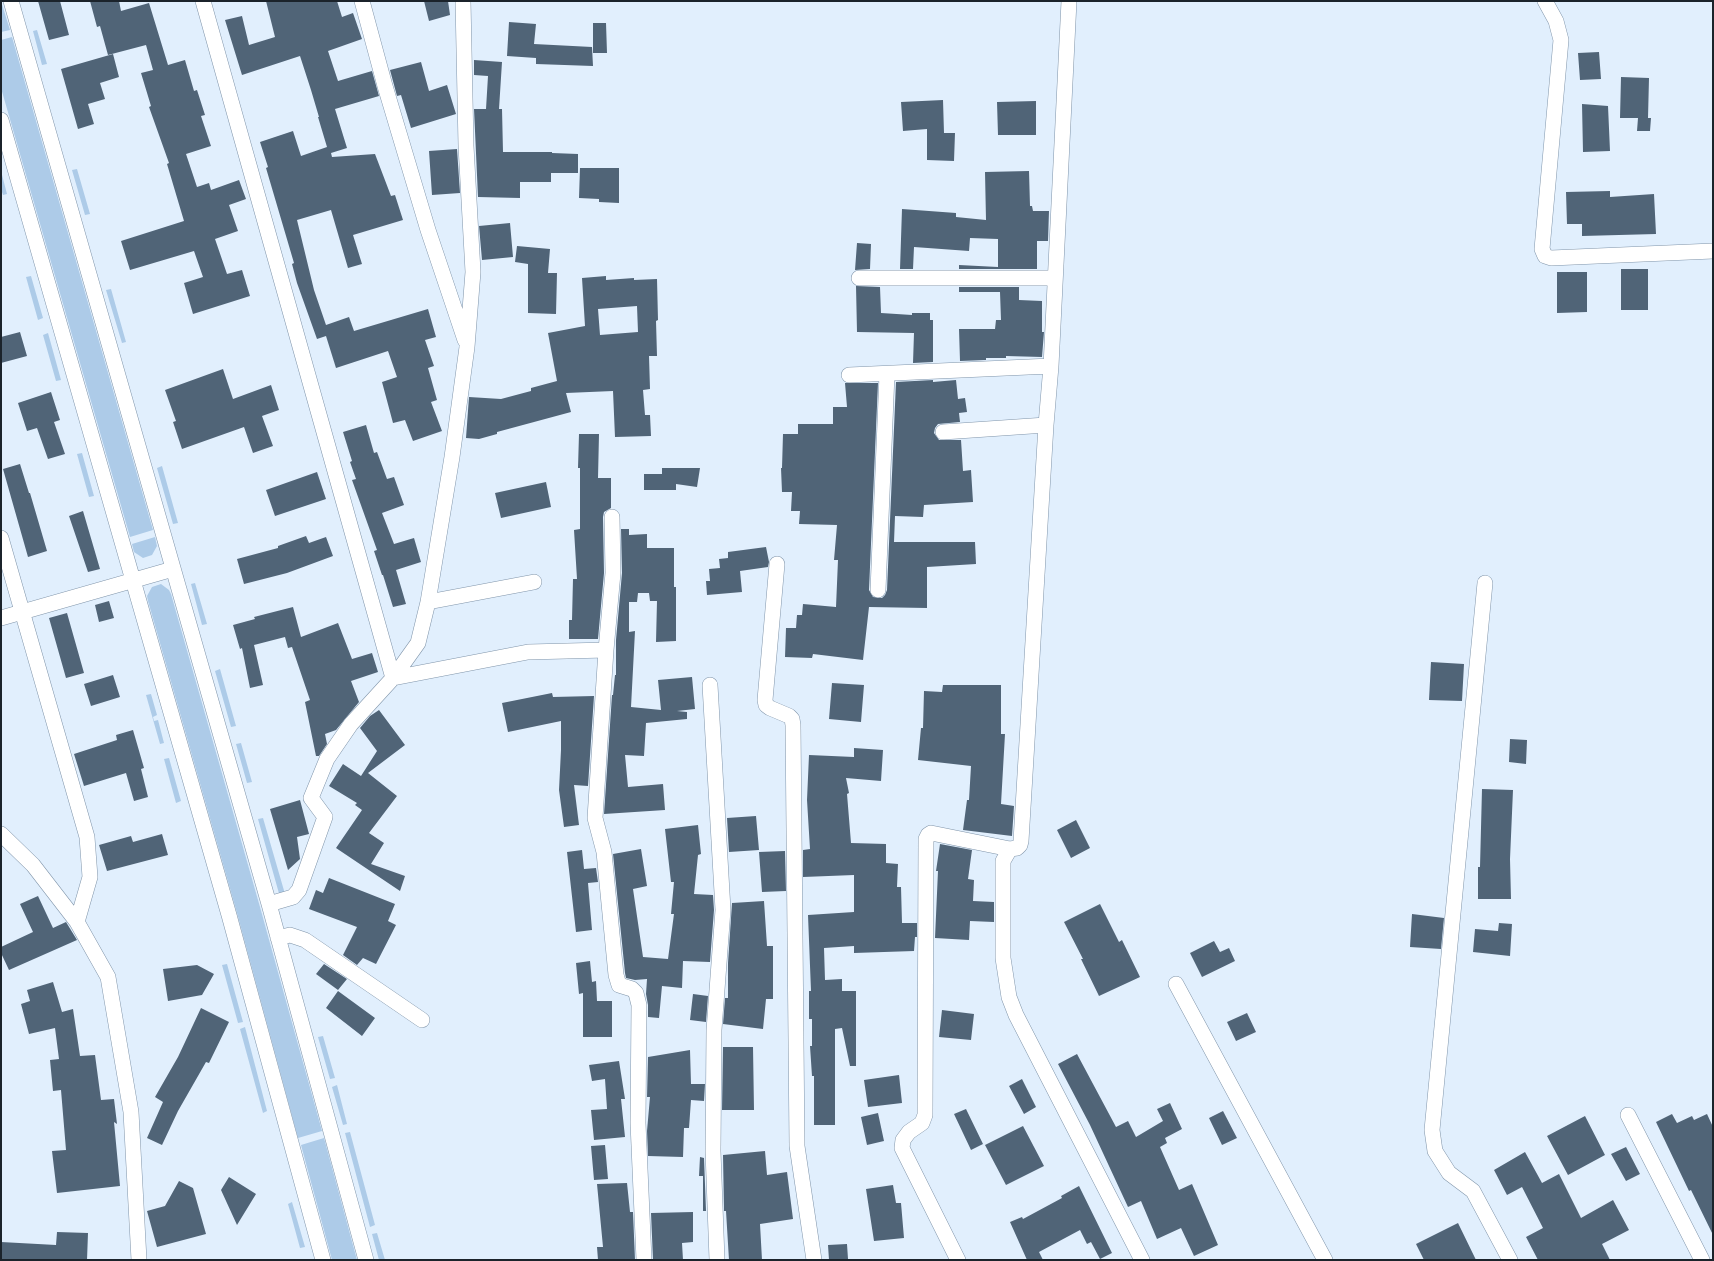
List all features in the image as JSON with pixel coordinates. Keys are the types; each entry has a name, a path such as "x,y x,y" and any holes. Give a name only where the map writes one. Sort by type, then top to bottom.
{"street":[{"path":"11,1 269,904 366,1260"},
{"path":"203,1 393,678"},
{"path":"362,1 385,86 428,230 467,347"},
{"path":"269,904 293,897 299,890 325,817 311,798 324,766 351,724 393,678 418,643 428,602 452,457 467,347 472,272 466,146 463,1"},
{"path":"958,1260 902,1148 903,1140 909,1132 922,1123 925,1115 926,839 931,833 1010,849 1017,848 1021,841 1050,366 1069,1"},
{"path":"1545,1 1556,21 1561,40 1542,249 1545,256 1551,258 1713,251"},
{"path":"1,120 226,908 323,1260"},
{"path":"859,278 1054,278"},
{"path":"849,375 1050,366"},
{"path":"878,590 887,374"},
{"path":"943,432 1046,425"},
{"path":"612,517 613,573 606,650 595,818 604,852 616,975 619,985 632,989 636,994 639,1005 638,1123 644,1260"},
{"path":"1,538 87,837 90,877 77,922"},
{"path":"777,564 765,700 766,705 770,708 789,716 792,719 793,725 797,1146 814,1260"},
{"path":"1,618 173,569"},
{"path":"428,602 534,582"},
{"path":"1485,583 1432,1130 1435,1151 1449,1173 1473,1191 1510,1260"},
{"path":"393,678 528,652 606,650"},
{"path":"710,685 723,910 714,1030 713,1151 717,1260"},
{"path":"1,834 33,865 77,922 108,977 130,1112 139,1260"},
{"path":"1010,849 1003,861 1003,958 1009,997 1016,1015 1142,1260"},
{"path":"278,938 290,935 305,940 422,1020"},
{"path":"1176,984 1325,1260"},
{"path":"1628,1115 1702,1260"}],"shaded area":[{"path":"1,1 10,30 1,32"},
{"path":"37,30 47,64 42,65 33,31"},
{"path":"12,37 153,530 130,537 1,88 1,40"},
{"path":"77,169 90,214 85,215 72,170"},
{"path":"1,171 7,194 3,195 1,189"},
{"path":"31,276 43,318 38,320 26,277"},
{"path":"111,289 126,342 122,343 106,290"},
{"path":"48,333 61,380 56,381 43,335"},
{"path":"82,453 94,496 89,497 77,454"},
{"path":"162,466 178,523 173,524 157,468"},
{"path":"155,537 157,546 152,555 143,558 134,552 132,544"},
{"path":"195,583 207,624 202,625 191,584"},
{"path":"161,584 169,590 171,594 322,1131 298,1138 237,913 148,601 147,596 152,587"},
{"path":"220,669 236,726 231,727 215,671"},
{"path":"151,694 157,715 153,717 154,721 158,720 164,743 160,744 146,695"},
{"path":"241,743 252,782 247,783 236,744"},
{"path":"169,758 181,801 176,803 164,759"},
{"path":"263,818 285,894 280,897 258,819"},
{"path":"227,964 243,1022 238,1023 222,965"},
{"path":"245,1027 267,1111 263,1113 240,1029"},
{"path":"323,1036 335,1078 330,1079 318,1037"},
{"path":"337,1085 347,1124 343,1125 332,1087"},
{"path":"350,1132 375,1225 370,1227 345,1133"},
{"path":"324,1138 357,1260 332,1260 301,1145"},
{"path":"292,1202 305,1247 300,1248 288,1204"},
{"path":"377,1233 385,1260 379,1260 372,1234"}],"building":[{"path":"38,1 60,1 69,35 49,40"},
{"path":"90,1 119,1 121,11 149,3 168,65 185,60 194,91 197,90 205,115 201,116 211,146 186,154 197,187 209,183 211,190 239,180 246,199 229,205 238,231 215,239 227,274 242,270 250,296 193,314 184,283 203,277 194,251 130,270 121,241 184,221 167,164 169,163 149,107 151,106 141,73 153,70 146,45 108,55 100,26 97,27"},
{"path":"266,1 337,1 342,17 353,13 362,39 328,51 338,81 372,71 379,96 335,109 347,148 331,153 332,157 375,154 391,196 395,195 403,220 353,235 362,264 348,268 331,210 297,220 314,290 326,325 349,317 354,331 428,309 436,337 425,340 434,366 428,368 437,400 431,402 442,431 413,441 405,420 393,423 382,382 397,377 388,351 336,368 326,336 317,339 297,283 292,264 294,263 266,168 268,167 260,142 293,131 301,156 327,147 319,117 300,56 242,75 225,20 242,16 249,45 275,37"},
{"path":"424,1 448,1 450,15 429,21"},
{"path":"509,22 536,24 534,44 592,47 593,66 536,64 536,58 507,56"},
{"path":"593,23 606,23 607,53 593,53"},
{"path":"1599,52 1601,79 1580,80 1578,53"},
{"path":"113,54 119,77 100,83 105,99 88,104 94,124 78,129 61,69"},
{"path":"474,60 502,62 499,109 502,109 503,152 552,152 578,154 578,173 551,173 551,182 520,182 520,198 478,197 474,109 486,109 488,76 474,75"},
{"path":"421,62 429,91 447,85 456,114 411,128 401,95 397,96 390,70"},
{"path":"1621,77 1649,78 1648,118 1620,118"},
{"path":"943,100 944,133 955,133 954,161 927,160 927,129 903,131 901,102"},
{"path":"1036,101 1036,135 998,135 997,102"},
{"path":"1582,104 1608,106 1610,151 1583,152"},
{"path":"1638,118 1651,118 1650,131 1637,131"},
{"path":"457,149 460,193 432,195 429,151"},
{"path":"580,168 619,168 619,203 599,202 599,199 579,198"},
{"path":"1029,171 1030,206 1032,206 1033,211 1049,211 1048,241 1037,241 1037,269 959,269 959,265 998,267 998,239 970,238 969,251 914,247 913,269 900,269 902,209 956,213 956,217 986,220 985,172"},
{"path":"1610,191 1610,197 1654,194 1656,234 1582,236 1582,224 1567,224 1566,192"},
{"path":"510,223 513,257 482,260 479,226"},
{"path":"857,243 871,244 870,269 855,270"},
{"path":"517,246 550,249 548,273 557,273 556,314 528,313 528,264 515,262"},
{"path":"1621,269 1648,269 1648,310 1621,310"},
{"path":"1557,272 1587,272 1587,312 1557,313"},
{"path":"606,276 606,280 634,278 634,280 657,279 657,356 649,356 650,389 643,390 645,415 650,415 651,436 615,437 613,391 566,393 571,412 497,432 497,434 479,439 466,438 469,397 501,399 531,391 531,388 557,381 548,333 585,326 582,278","holes":["637,306 638,332 600,335 598,309"]},
{"path":"856,286 880,287 881,313 912,315 912,313 930,313 930,320 933,320 933,362 913,363 914,333 857,332"},
{"path":"959,287 1019,287 1019,300 1042,301 1042,332 1044,332 1042,357 1006,356 1006,358 986,358 986,360 960,361 959,329 995,329 996,320 1001,320 1000,292 959,292"},
{"path":"20,332 27,356 1,363 1,337"},
{"path":"223,369 233,399 271,385 279,410 262,416 273,446 253,453 244,427 182,449 173,422 176,421 165,390"},
{"path":"933,380 933,382 956,380 958,399 965,398 967,412 959,413 960,422 938,424 934,433 939,440 961,440 963,471 971,470 973,502 924,505 923,517 895,516 894,542 975,542 976,564 927,567 927,608 869,607 863,660 813,654 812,658 785,657 786,628 796,628 797,615 802,615 803,604 836,607 838,560 834,560 837,525 799,524 800,511 791,511 792,492 782,492 781,468 783,434 798,434 798,424 833,424 833,407 847,407 845,383 878,383 869,590 873,597 882,598 887,590 896,382"},
{"path":"51,392 60,420 54,422 65,454 48,459 37,428 27,431 18,403"},
{"path":"366,425 374,453 377,452 387,479 394,477 404,505 382,513 394,544 414,538 421,562 396,570 406,604 393,607 374,551 377,550 352,480 356,479 350,462 352,461 343,432"},
{"path":"579,434 599,434 598,478 611,478 611,508 604,512 603,517 604,573 598,639 569,639 569,620 572,620 573,579 577,579 574,530 580,529 580,468 578,468"},
{"path":"20,464 47,551 28,557 3,469"},
{"path":"662,468 700,468 697,487 676,484 676,490 644,490 644,474 662,474"},
{"path":"317,472 326,499 275,516 266,490"},
{"path":"546,482 551,507 501,518 495,493"},
{"path":"83,511 100,569 88,572 69,516"},
{"path":"621,529 629,529 629,535 647,534 647,548 674,548 676,641 656,642 657,601 650,601 649,593 638,593 637,602 629,602 629,632 635,631 631,707 661,710 658,680 692,677 695,709 677,711 687,712 687,719 646,723 644,756 625,755 628,787 663,784 665,810 604,814 612,695 616,675 616,640 622,573"},
{"path":"306,536 309,543 326,537 333,556 287,573 244,584 237,559 278,548 278,546"},
{"path":"766,547 769,562 768,567 740,571 742,592 707,595 706,581 710,581 709,569 720,568 719,559 728,558 728,552"},
{"path":"109,601 114,618 99,622 95,605"},
{"path":"293,607 301,637 338,623 352,659 372,653 378,672 351,681 359,702 336,730 325,734 327,744 319,756 316,756 305,702 310,700 292,647 288,648 285,637 254,645 263,685 250,688 242,648 240,649 233,625 255,619 254,617"},
{"path":"67,613 84,673 66,678 49,618"},
{"path":"1431,662 1464,664 1462,701 1429,700"},
{"path":"113,675 120,697 91,706 84,684"},
{"path":"832,683 864,685 861,722 829,719"},
{"path":"943,685 1001,685 1001,734 1005,734 1001,804 1014,806 1012,836 963,830 967,800 969,800 971,766 918,760 921,728 923,728 924,691 942,692"},
{"path":"552,693 553,697 594,696 588,786 574,785 579,825 564,827 559,790 561,721 508,732 502,703"},
{"path":"379,710 405,745 368,773 397,796 369,833 384,843 371,864 405,876 400,891 336,848 362,810 355,805 357,803 329,786 343,764 361,776 377,751 360,728 370,716"},
{"path":"133,730 144,768 141,769 148,797 134,801 126,773 84,786 74,754 117,740 116,735"},
{"path":"1510,739 1527,740 1526,764 1509,762"},
{"path":"854,748 883,750 881,781 846,778 849,793 847,794 851,843 886,844 886,863 898,864 897,887 901,887 902,923 917,923 917,937 915,937 914,951 854,953 854,946 824,948 825,980 842,979 842,991 856,991 856,1066 850,1066 842,1028 835,1029 835,1125 814,1125 814,1076 812,1076 810,1046 812,1046 812,1019 809,1019 809,991 811,991 808,915 854,912 854,875 803,877 803,850 810,849 807,800 809,755 854,757"},
{"path":"1482,789 1513,790 1510,859 1511,899 1478,899"},
{"path":"300,800 309,834 297,837 300,859 288,870 270,809"},
{"path":"756,816 759,850 729,852 727,818"},
{"path":"1076,820 1090,848 1071,858 1057,830"},
{"path":"698,825 701,854 698,855 694,894 713,895 714,910 710,962 683,961 682,988 662,986 659,1018 648,1017 646,994 647,979 635,980 626,978 613,854 641,849 647,886 633,889 643,957 668,959 674,914 671,914 674,882 671,882 665,829"},
{"path":"162,834 168,855 107,871 99,845 131,836 133,842"},
{"path":"940,844 972,850 968,879 974,880 973,901 994,902 994,922 970,921 969,940 935,938 938,871 936,871"},
{"path":"582,850 584,869 596,868 598,882 588,883 592,930 576,932 567,852"},
{"path":"785,851 786,891 762,892 759,852"},
{"path":"329,878 395,904 388,921 396,925 376,964 363,958 357,965 343,955 357,927 309,909 316,890 323,893"},
{"path":"38,896 53,928 66,922 77,940 9,970 1,953 1,947 33,932 20,904"},
{"path":"764,901 767,946 773,946 773,999 766,999 763,1029 723,1024 725,998 728,998 728,963 732,903"},
{"path":"1100,904 1119,942 1122,940 1140,977 1099,996 1081,959 1083,959 1064,922"},
{"path":"1412,914 1444,918 1441,949 1410,947"},
{"path":"1499,923 1512,924 1510,956 1473,952 1475,929 1498,931"},
{"path":"1214,941 1220,952 1229,948 1235,961 1202,977 1190,953"},
{"path":"590,961 592,982 596,981 597,1001 612,1001 612,1037 583,1037 583,993 579,994 576,963"},
{"path":"324,964 347,979 338,990 316,974"},
{"path":"197,965 214,974 202,995 168,1001 163,969"},
{"path":"53,982 62,1012 73,1009 80,1056 95,1055 101,1100 114,1099 117,1124 114,1122 120,1186 57,1193 52,1151 66,1150 61,1090 53,1091 50,1060 59,1059 55,1028 29,1034 21,1004 30,1001 27,990"},
{"path":"338,991 375,1018 362,1036 326,1008"},
{"path":"693,994 708,996 706,1022 690,1020"},
{"path":"201,1008 229,1022 209,1063 206,1062 178,1111 162,1145 147,1138 163,1102 155,1097 178,1057"},
{"path":"942,1010 974,1014 971,1040 939,1037"},
{"path":"1247,1013 1256,1032 1236,1041 1227,1022"},
{"path":"723,1047 753,1047 754,1110 722,1110"},
{"path":"690,1050 691,1084 705,1084 704,1101 691,1100 689,1128 684,1128 683,1157 648,1156 647,1131 650,1097 647,1097 648,1057"},
{"path":"1077,1054 1116,1127 1128,1121 1136,1137 1163,1121 1157,1109 1170,1103 1182,1129 1165,1138 1167,1143 1160,1147 1179,1190 1192,1184 1218,1245 1194,1256 1181,1228 1157,1239 1141,1201 1128,1207 1090,1125 1058,1064"},
{"path":"619,1061 625,1099 621,1099 625,1137 594,1140 591,1110 607,1109 605,1079 592,1081 589,1065"},
{"path":"899,1075 902,1103 868,1107 864,1080"},
{"path":"1022,1079 1036,1107 1024,1114 1009,1086"},
{"path":"966,1109 983,1144 971,1150 954,1114"},
{"path":"1223,1111 1237,1138 1222,1145 1209,1118"},
{"path":"878,1113 884,1141 867,1145 861,1117"},
{"path":"1672,1114 1677,1123 1692,1116 1694,1120 1707,1114 1713,1127 1713,1235 1691,1190 1689,1191 1656,1122"},
{"path":"1585,1116 1605,1155 1568,1175 1547,1136"},
{"path":"1023,1126 1044,1166 1006,1185 985,1145"},
{"path":"605,1145 608,1179 594,1180 591,1146"},
{"path":"1626,1147 1640,1174 1626,1181 1611,1154"},
{"path":"765,1151 767,1175 787,1172 793,1219 760,1224 762,1260 729,1260 726,1211 724,1211 723,1155"},
{"path":"1525,1152 1542,1183 1559,1174 1581,1218 1613,1200 1629,1230 1602,1244 1610,1260 1538,1260 1526,1237 1543,1228 1522,1187 1507,1195 1494,1170"},
{"path":"700,1157 704,1158 706,1211 703,1211 703,1176 699,1176"},
{"path":"229,1177 256,1194 237,1225 221,1190"},
{"path":"179,1181 193,1188 206,1234 157,1247 147,1211 165,1206"},
{"path":"627,1183 630,1212 633,1212 635,1260 598,1260 597,1247 603,1247 597,1184"},
{"path":"893,1185 896,1203 901,1203 904,1238 874,1241 866,1189"},
{"path":"1079,1186 1112,1253 1100,1259 1091,1242 1087,1244 1080,1230 1039,1252 1043,1260 1027,1260 1010,1222 1022,1217 1023,1219 1062,1198 1061,1196"},
{"path":"693,1212 693,1242 682,1243 683,1260 653,1260 651,1213"},
{"path":"1458,1223 1476,1260 1424,1260 1416,1244"},
{"path":"57,1232 88,1233 87,1260 1,1260 1,1242 56,1245"},
{"path":"847,1244 848,1259 829,1260 828,1245"}]}
